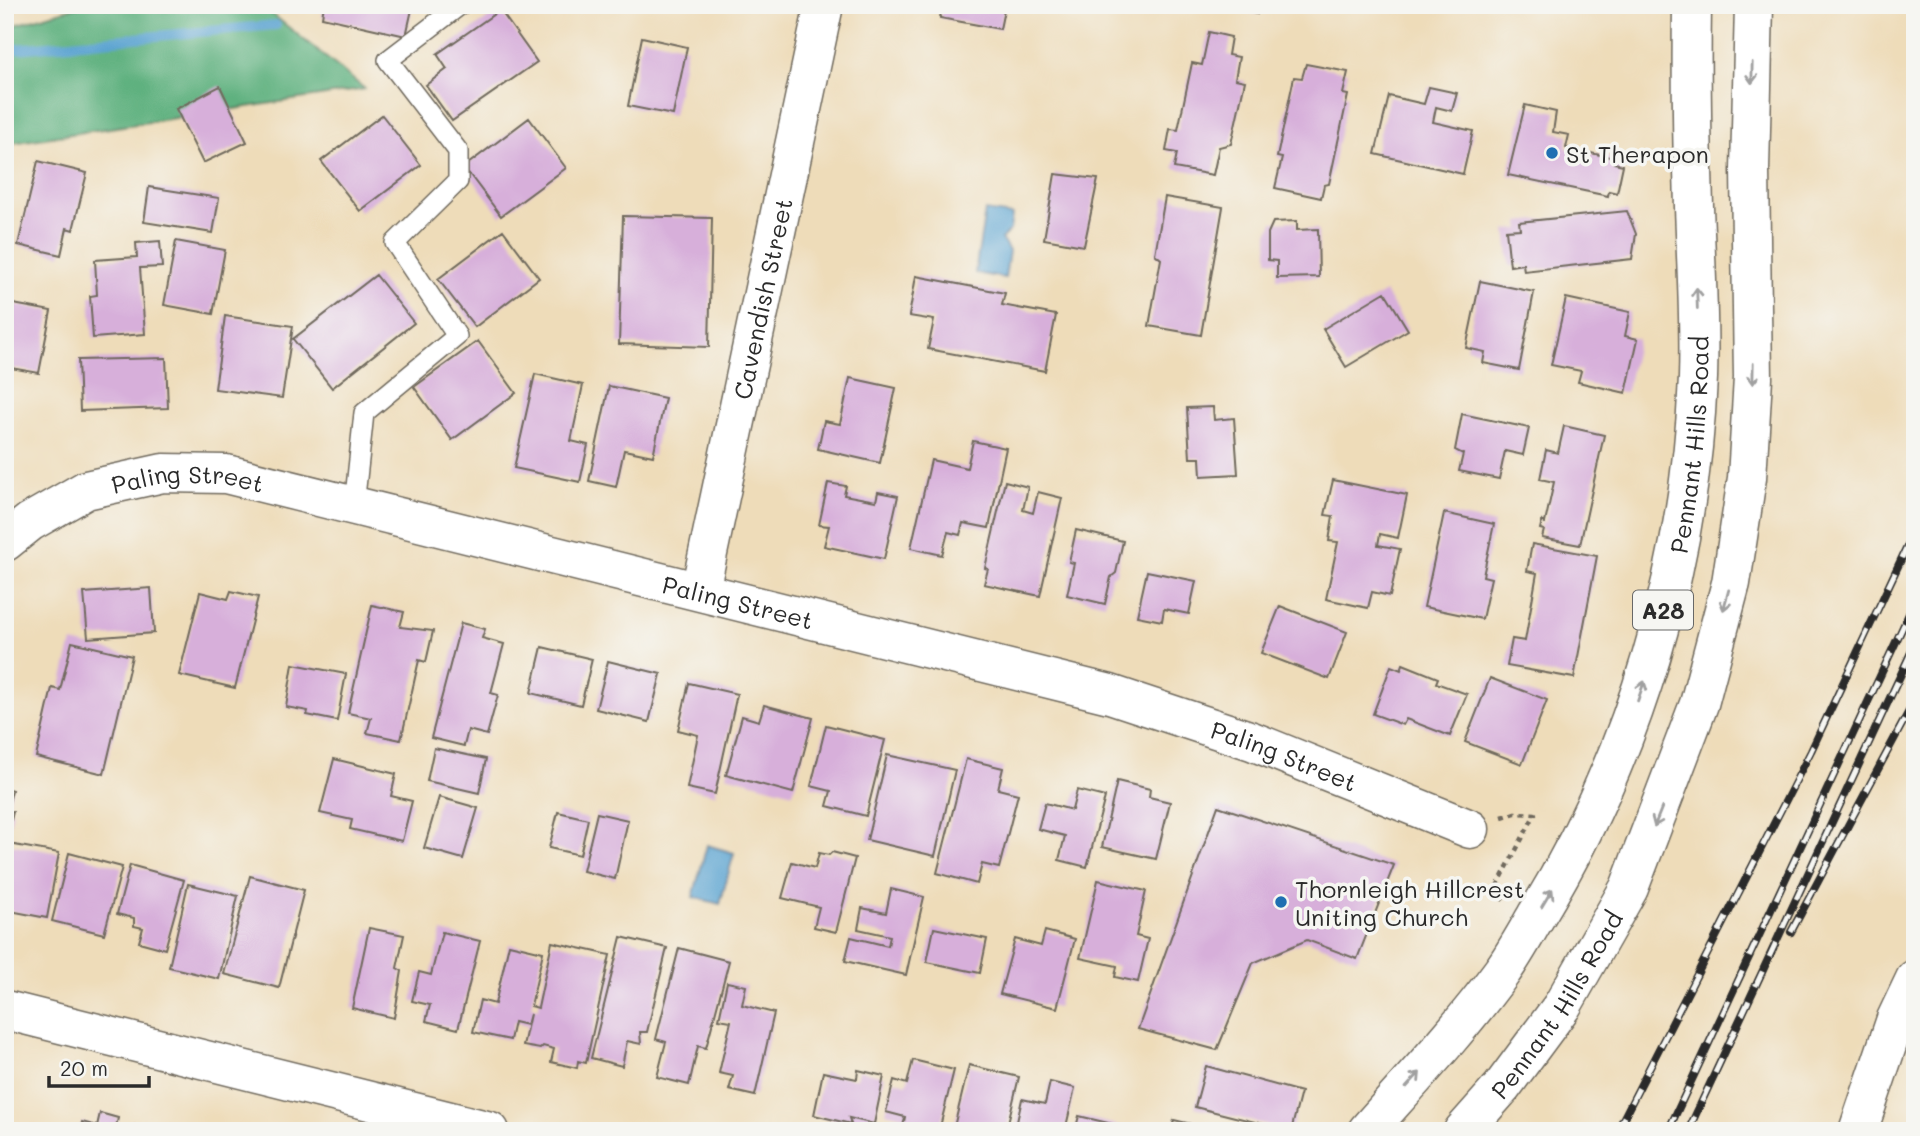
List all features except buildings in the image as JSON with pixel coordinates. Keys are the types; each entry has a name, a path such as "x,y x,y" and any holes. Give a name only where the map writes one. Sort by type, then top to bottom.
{"main road":[{"name":"Cavendish Street","path":"700,591 824,5"},
{"name":"Pennant Hills Road","path":"1367,1131 1450,1040 1503,970 1570,861 1606,783 1643,688 1674,571 1690,472 1698,377 1692,5"},
{"name":"Pennant Hills Road","path":"1463,1131 1502,1087 1562,1006 1629,888 1664,802 1699,704 1731,583 1747,478 1753,377 1750,170 1754,5"},
{"name":"Paling Street","path":"5,542 30,522 86,491 163,473 226,474 1110,694 1252,741 1470,828"},
{"path":"1858,1131 1896,1019 1915,979"},
{"path":"5,1010 490,1131"}],"lane":[{"path":"354,506 364,413 457,336 395,243 458,181 458,151 388,60 460,5"}],"path":[{"path":"1470,828 1516,813 1535,814 1494,892 1507,903"}],"green space":[{"path":"82,5 261,5 365,89 5,144 5,28"}],"water":[{"path":"985,211 1012,215 1010,230 1001,239 1009,251 1005,278 975,273"},
{"path":"707,845 734,853 720,904 693,897"}],"waterway":[{"path":"5,50 276,25"}],"railway":[{"path":"1617,1131 1811,751 1915,530"},
{"path":"1668,1131 1915,601"},
{"path":"1688,1131 1915,644"},
{"path":"1791,932 1915,700"}],"place":[{"name":"St Therapon","path":"1552,153"},
{"name":"Thornleigh Hillcrest Uniting Church","path":"1281,902"}]}
